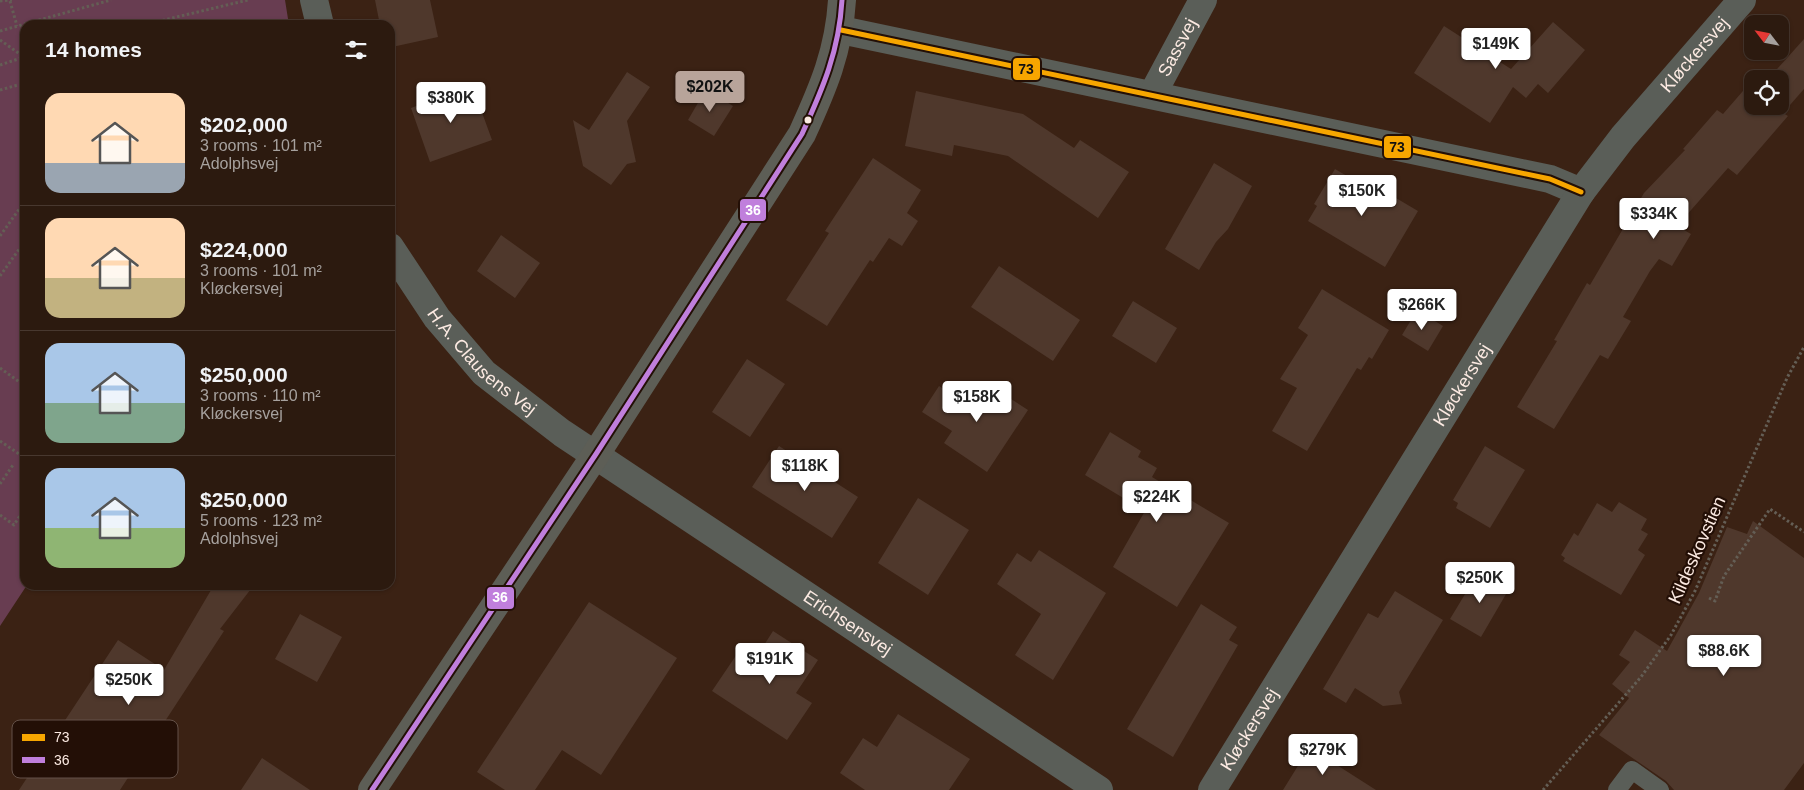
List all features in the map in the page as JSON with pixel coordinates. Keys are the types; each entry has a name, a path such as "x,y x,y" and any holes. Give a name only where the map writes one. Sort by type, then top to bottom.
{"street":[{"path":"314,0 319,20"},
{"path":"372,790 596,454 802,134 825,85 840,30 842,0"},
{"name":"Sassvej","path":"1152,95 1204,0"},
{"name":"Kløckersvej","path":"1212,790 1581,192 1623,137 1742,0"},
{"path":"840,30 1556,181 1581,192"},
{"name":"H.A. Clausens Vej","path":"395,255 437,318 484,373 562,433 596,454"},
{"name":"Erichsensvej","path":"596,454 1099,790"}],"lane":[{"path":"1617,790 1632,770 1660,790"}],"path":[{"path":"0,1 11,0 17,26"},
{"path":"39,20 111,0"},
{"path":"164,20 248,0"},
{"path":"0,31 20,25"},
{"path":"0,40 20,54"},
{"path":"0,65 20,58"},
{"path":"0,90 20,84"},
{"path":"0,236 20,208"},
{"path":"0,276 20,248"},
{"name":"Kildeskovstien","path":"1544,790 1641,677 1671,635 1697,592 1787,378 1804,347"},
{"path":"0,368 20,382"},
{"path":"0,441 20,455"},
{"path":"0,484 14,465"},
{"path":"1709,598 1715,601 1724,576 1770,509 1804,532"},
{"path":"0,515 14,525 20,516"}],"shaded area":[{"path":"0,0 285,0 288,20 20,20 20,590 24,590 0,626"}],"building":[{"path":"375,0 430,0 438,37 395,46 395,20 379,20"},
{"path":"1553,22 1585,50 1548,93 1538,84 1526,98 1513,87 1490,123 1414,73 1444,26 1511,69"},
{"path":"1804,39 1804,89 1789,106 1789,70 1776,70 1785,60 1789,60 1789,56"},
{"path":"627,72 650,87 627,121 636,162 627,164 611,185 583,166 573,120 589,130"},
{"path":"472,85 492,140 430,162 411,108"},
{"path":"706,89 733,106 714,136 688,120"},
{"path":"1744,90 1744,115 1788,116 1737,175 1728,168 1677,226 1691,234 1672,266 1659,259 1650,271 1623,317 1631,321 1608,359 1600,355 1554,429 1517,407 1557,341 1554,340 1587,283 1590,285 1644,193 1685,150 1683,149 1717,110 1723,114"},
{"path":"916,91 1023,114 1074,148 1080,140 1129,172 1098,218 1008,156 954,145 952,156 905,146"},
{"path":"873,158 921,190 907,213 918,221 902,246 889,238 873,262 870,260 827,326 786,300 829,233 825,231"},
{"path":"1214,163 1252,186 1228,229 1216,242 1199,270 1165,249"},
{"path":"1335,169 1376,193 1379,188 1418,211 1385,267 1308,221 1317,206 1314,204"},
{"path":"501,235 540,263 515,298 477,271"},
{"path":"999,266 1080,320 1053,361 971,307"},
{"path":"1322,289 1389,330 1372,359 1369,357 1361,370 1357,368 1307,451 1272,431 1297,388 1280,379 1308,335 1298,328"},
{"path":"1133,301 1177,328 1156,363 1112,336"},
{"path":"1417,310 1443,326 1428,351 1402,335"},
{"path":"747,359 785,384 750,437 712,412"},
{"path":"985,382 1028,410 987,472 944,443 952,431 922,412 939,386 970,405"},
{"path":"1110,432 1141,451 1138,457 1157,468 1152,477 1229,523 1177,607 1113,567 1145,511 1085,475"},
{"path":"779,446 858,497 832,538 752,487"},
{"path":"1485,446 1525,470 1490,528 1456,508 1458,503 1453,500"},
{"path":"918,498 969,530 928,595 878,563"},
{"path":"1619,502 1647,519 1641,530 1648,534 1638,550 1645,555 1621,595 1563,561 1565,558 1561,555 1574,533 1578,536 1597,503 1612,512"},
{"path":"1753,521 1804,558 1804,763 1784,790 1674,790 1666,781 1599,735 1629,698 1612,684 1630,662 1619,655 1635,630 1667,651 1699,593 1727,527 1747,534"},
{"path":"1039,550 1106,593 1053,680 1015,655 1041,614 997,584 1017,553 1031,562"},
{"path":"1479,571 1509,589 1481,637 1450,619"},
{"path":"211,590 250,590 220,629 224,631 166,720 65,720 118,640 164,670"},
{"path":"1395,591 1443,620 1399,692 1402,704 1383,706 1355,688 1346,703 1323,689 1368,613 1378,618"},
{"path":"589,602 677,658 601,775 562,750 535,790 505,790 477,772"},
{"path":"1201,604 1237,627 1229,640 1238,645 1173,757 1127,729"},
{"path":"300,614 342,637 317,682 275,659"},
{"path":"773,631 818,660 796,693 812,703 787,740 712,691 737,654 752,664"},
{"path":"898,714 970,759 949,790 865,790 840,773 863,738 877,747"},
{"path":"1309,748 1329,760 1376,790 1283,790"},
{"path":"262,758 310,790 241,790"},
{"path":"27,778 128,778 120,790 19,790"}],"transit line":[{"name":"36","path":"372,790 596,454 802,134 817,101 834,53 842,0"},
{"name":"73","path":"841,30 1550,179 1581,192"}]}
